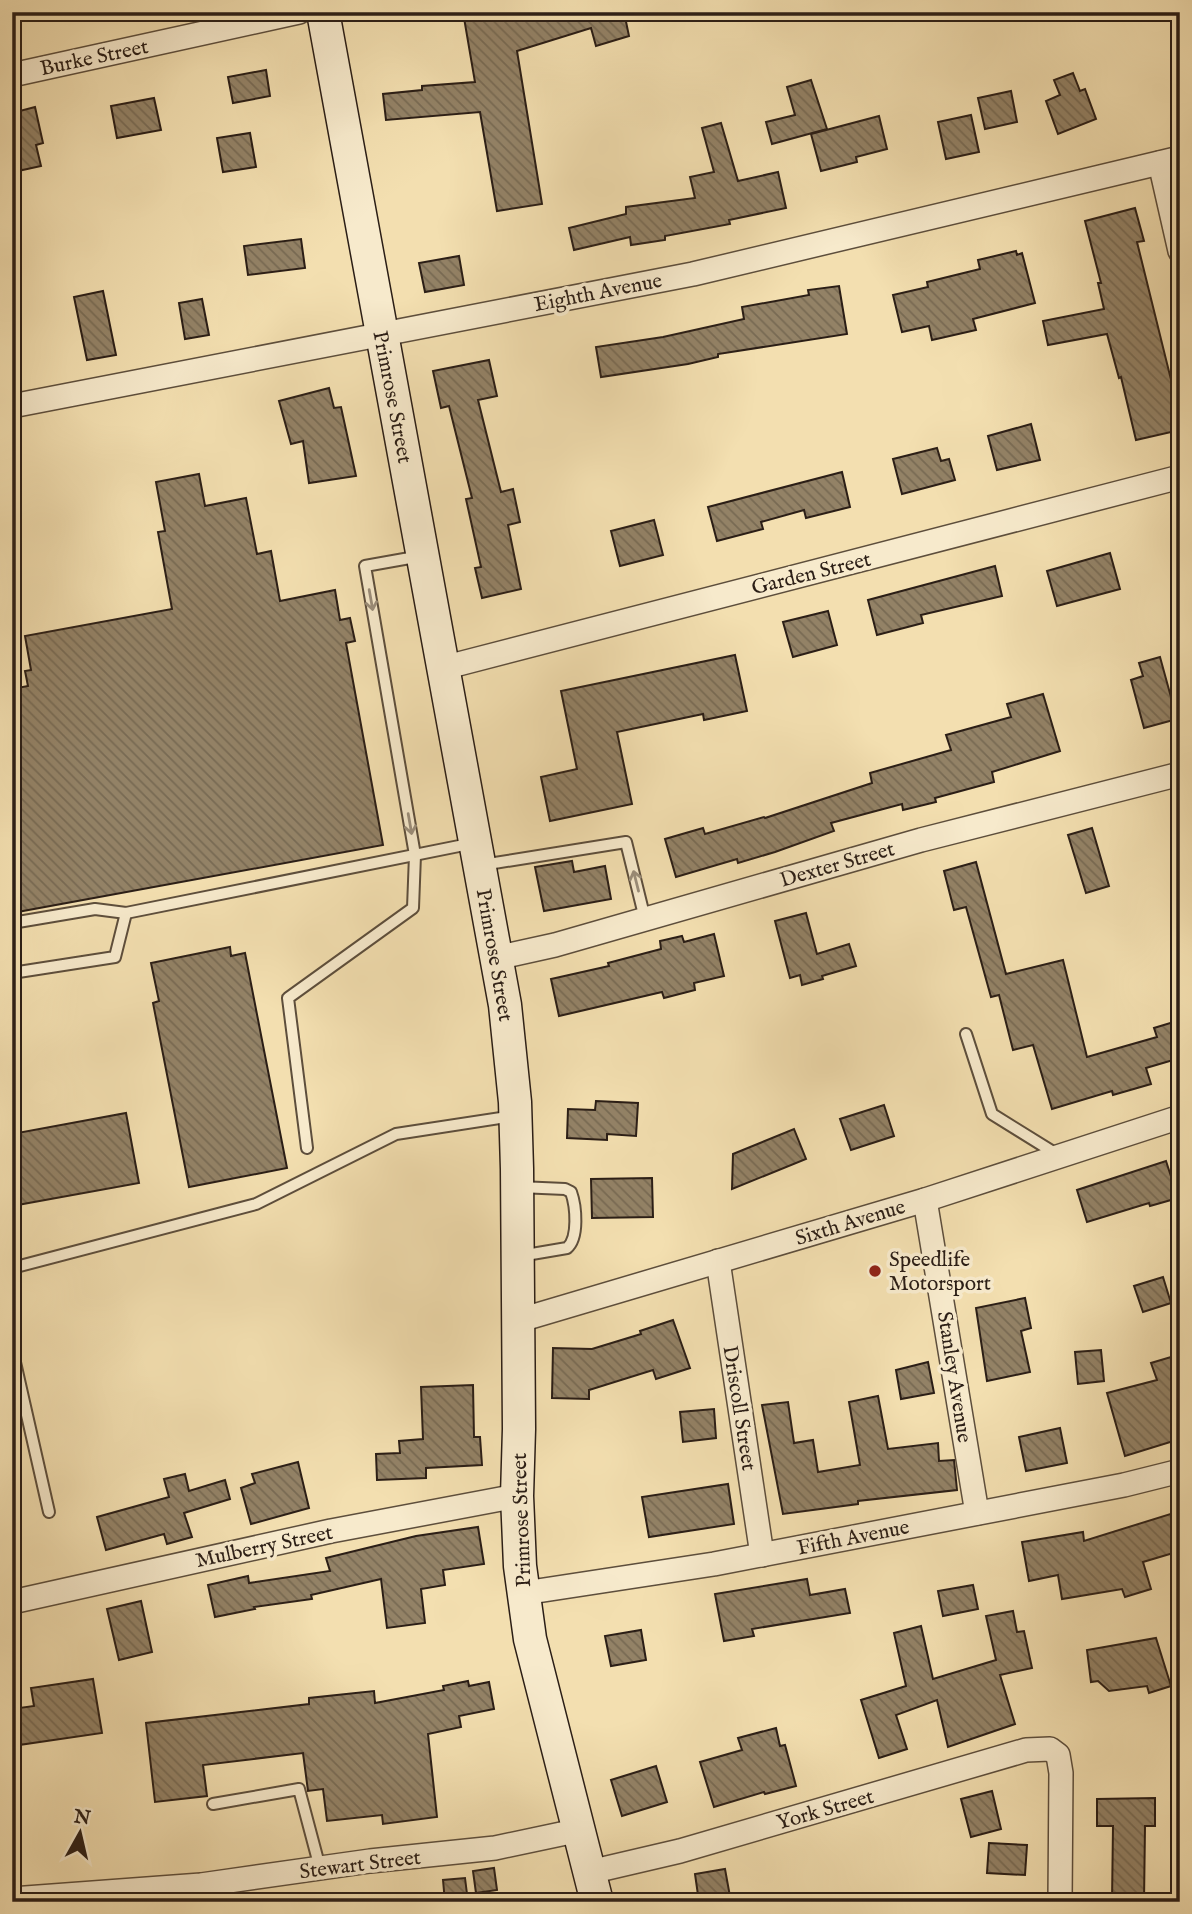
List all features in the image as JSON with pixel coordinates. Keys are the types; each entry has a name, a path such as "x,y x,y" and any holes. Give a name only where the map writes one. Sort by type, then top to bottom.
{"main road":[{"name":"Primrose Street","path":"323,12 507,1016 515,1116 517,1187 518,1538 530,1639 594,1887"}],"street":[{"name":"Burke Street","path":"12,75 299,12"},
{"name":"Eighth Avenue","path":"12,406 693,274 1170,160"},
{"path":"1170,160 1180,251"},
{"name":"Garden Street","path":"443,668 1180,477"},
{"name":"Dexter Street","path":"496,958 555,945 921,840 1180,774"},
{"name":"Sixth Avenue","path":"517,1321 925,1200 1180,1117"},
{"name":"Stanley Avenue","path":"925,1200 977,1513"},
{"name":"Driscoll Street","path":"718,1261 762,1555"},
{"name":"Fifth Avenue","path":"524,1593 762,1555 1124,1485 1180,1471"},
{"name":"Mulberry Street","path":"12,1602 331,1531 517,1496"},
{"name":"York Street","path":"594,1887 680,1851 1026,1750 1050,1749 1058,1755 1061,1773 1060,1902"},
{"name":"Stewart Street","path":"12,1899 201,1885 495,1847 580,1830"}],"lane":[{"path":"307,1148 288,998 413,908 415,855 365,566 423,556"},
{"path":"12,923 95,909 127,913 415,855 477,854 626,842 645,919"},
{"path":"12,973 115,957 127,913"},
{"path":"966,1034 992,1114 1060,1156"},
{"path":"12,1268 256,1204 396,1134 515,1116"},
{"path":"517,1187 565,1189 571,1192 575,1236 567,1248 518,1256"},
{"path":"12,1349 49,1512"},
{"path":"213,1804 299,1789 320,1868"}],"building":[{"path":"463,12 624,12 629,36 596,46 591,28 517,51 542,204 497,211 480,112 386,120 383,94 422,90 422,86 475,82"},
{"path":"266,70 270,96 233,103 228,77"},
{"path":"1073,73 1080,91 1085,89 1096,119 1058,134 1046,101 1060,95 1054,80"},
{"path":"811,80 827,129 772,144 766,122 795,115 787,87"},
{"path":"1011,91 1017,122 985,129 978,98"},
{"path":"154,98 161,130 117,138 111,106"},
{"path":"35,107 43,143 36,145 41,166 18,171 12,147 12,113"},
{"path":"971,115 979,152 946,159 938,122"},
{"path":"879,116 887,149 856,157 857,162 821,171 811,134"},
{"path":"721,123 738,181 778,172 786,208 729,220 730,224 665,236 665,240 631,245 630,237 574,250 569,228 626,214 626,207 695,198 690,177 714,172 702,128"},
{"path":"250,133 256,167 223,172 217,138"},
{"path":"1135,208 1144,241 1137,242 1180,416 1180,430 1136,440 1121,377 1119,378 1107,334 1048,345 1043,321 1104,309 1098,283 1101,283 1085,221"},
{"path":"301,239 305,268 248,275 244,246"},
{"path":"1016,251 1017,255 1022,253 1035,303 973,319 976,330 932,340 929,326 902,332 893,295 928,287 927,282 980,269 978,260"},
{"path":"459,256 464,285 425,292 419,263"},
{"path":"839,286 847,334 718,354 718,357 688,364 601,377 596,347 663,337 744,319 742,307 809,295 808,290"},
{"path":"103,291 116,355 87,360 74,297"},
{"path":"202,299 209,335 185,339 179,303"},
{"path":"489,360 497,396 478,400 501,492 513,489 520,522 508,525 521,589 482,598 475,568 481,567 466,499 472,498 449,406 441,408 433,371"},
{"path":"329,388 334,408 341,407 356,476 309,483 303,441 291,444 279,401"},
{"path":"1031,424 1040,460 997,470 988,436"},
{"path":"937,448 941,461 949,459 955,480 902,494 893,459"},
{"path":"842,472 850,507 806,518 804,510 761,522 763,529 717,541 708,507"},
{"path":"199,474 205,506 246,498 257,554 271,551 280,601 335,590 340,620 350,618 355,641 346,643 383,845 12,913 12,689 28,686 25,671 31,670 25,636 172,609 158,532 165,531 156,482"},
{"path":"654,520 663,555 620,566 611,531"},
{"path":"1110,553 1120,589 1057,606 1047,571"},
{"path":"995,566 1002,596 921,615 923,623 877,635 868,600"},
{"path":"828,611 837,645 793,657 783,622"},
{"path":"735,655 747,711 704,720 703,714 617,732 632,804 550,821 541,777 577,769 561,691"},
{"path":"1160,657 1177,719 1144,728 1131,680 1143,676 1139,663"},
{"path":"1043,694 1060,751 992,772 994,782 935,798 936,802 903,810 902,804 831,823 834,831 775,852 738,863 737,859 676,877 665,839 703,828 705,834 765,818 872,783 870,773 951,750 946,735 1011,717 1007,704"},
{"path":"1092,828 1109,886 1086,893 1068,835"},
{"path":"572,861 574,872 605,866 611,899 544,911 535,867"},
{"path":"976,862 1006,974 1063,960 1087,1057 1157,1037 1154,1028 1180,1020 1180,1058 1146,1068 1151,1084 1113,1095 1112,1091 1052,1109 1033,1045 1013,1050 999,995 991,997 966,907 954,910 944,871"},
{"path":"806,913 817,954 849,944 856,966 802,985 800,975 790,978 775,921"},
{"path":"714,934 724,976 694,983 695,990 664,998 662,992 559,1016 551,979 609,966 608,963 661,949 660,941 682,936 684,942"},
{"path":"230,947 231,956 245,953 287,1168 189,1187 153,1003 159,1001 151,963"},
{"path":"596,1101 638,1103 636,1136 607,1134 607,1140 567,1138 568,1109 595,1110"},
{"path":"884,1105 894,1136 851,1150 840,1119"},
{"path":"126,1113 139,1183 12,1206 12,1134"},
{"path":"794,1129 806,1159 732,1189 733,1154"},
{"path":"1166,1161 1178,1198 1150,1206 1149,1203 1087,1222 1077,1190"},
{"path":"652,1178 653,1217 592,1218 591,1179"},
{"path":"1163,1277 1171,1303 1143,1312 1134,1286"},
{"path":"1025,1298 1031,1328 1021,1331 1030,1372 987,1381 976,1308"},
{"path":"673,1320 690,1368 656,1379 653,1370 589,1390 589,1399 552,1398 553,1348 592,1349 641,1334 640,1331"},
{"path":"1101,1350 1104,1381 1078,1384 1075,1352"},
{"path":"1176,1357 1180,1370 1180,1439 1125,1456 1107,1393 1157,1380 1151,1363"},
{"path":"928,1362 934,1393 901,1399 896,1370"},
{"path":"473,1385 474,1437 480,1437 482,1465 426,1468 426,1478 377,1480 376,1454 400,1453 399,1441 423,1439 421,1387"},
{"path":"878,1396 888,1449 938,1443 939,1461 954,1460 957,1490 858,1501 858,1504 783,1514 762,1405 788,1402 794,1443 813,1440 818,1472 860,1465 849,1402"},
{"path":"714,1409 716,1438 683,1442 680,1412"},
{"path":"1060,1428 1067,1463 1026,1471 1019,1437"},
{"path":"298,1462 309,1508 251,1524 241,1488 255,1483 252,1474"},
{"path":"185,1474 189,1491 225,1480 230,1499 184,1513 192,1537 167,1544 164,1534 106,1550 97,1517 169,1497 164,1479"},
{"path":"728,1484 734,1524 649,1537 642,1497"},
{"path":"1180,1511 1180,1551 1143,1562 1151,1589 1125,1597 1122,1589 1062,1599 1058,1575 1029,1581 1022,1542 1083,1532 1084,1541"},
{"path":"478,1527 484,1564 443,1570 445,1585 421,1589 425,1623 387,1628 381,1579 311,1595 312,1599 254,1607 255,1609 215,1617 208,1585 248,1576 249,1583 330,1571 326,1558 416,1536"},
{"path":"807,1579 810,1595 845,1589 850,1613 752,1629 754,1636 724,1641 715,1594"},
{"path":"973,1585 978,1609 943,1616 938,1591"},
{"path":"141,1601 152,1652 119,1660 107,1609"},
{"path":"1013,1611 1017,1632 1024,1631 1032,1668 1000,1675 1015,1724 948,1747 937,1700 896,1715 907,1749 879,1758 861,1700 906,1686 894,1633 921,1626 933,1679 996,1660 986,1616"},
{"path":"641,1630 646,1660 611,1666 605,1636"},
{"path":"1156,1638 1171,1686 1149,1693 1147,1686 1109,1691 1098,1681 1091,1682 1087,1650"},
{"path":"93,1679 102,1733 12,1746 12,1709 34,1706 31,1688"},
{"path":"468,1681 469,1686 489,1682 494,1709 459,1716 461,1727 428,1734 437,1817 383,1824 382,1815 327,1821 323,1789 308,1791 303,1753 203,1765 207,1796 155,1802 146,1723 309,1704 309,1698 374,1691 375,1703 444,1690 443,1686"},
{"path":"776,1728 780,1746 785,1745 796,1786 765,1794 764,1792 714,1807 700,1762 742,1750 738,1738"},
{"path":"656,1766 667,1802 622,1816 611,1780"},
{"path":"992,1791 1001,1829 971,1837 961,1799"},
{"path":"1155,1798 1155,1826 1145,1826 1144,1902 1112,1902 1113,1826 1097,1826 1097,1799"},
{"path":"989,1843 1027,1845 1025,1875 987,1873"},
{"path":"494,1868 497,1890 476,1893 473,1871"},
{"path":"725,1869 731,1902 699,1902 695,1874"},
{"path":"465,1878 468,1902 445,1902 443,1880"}],"place":[{"name":"Speedlife Motorsport","path":"875,1271"}]}
